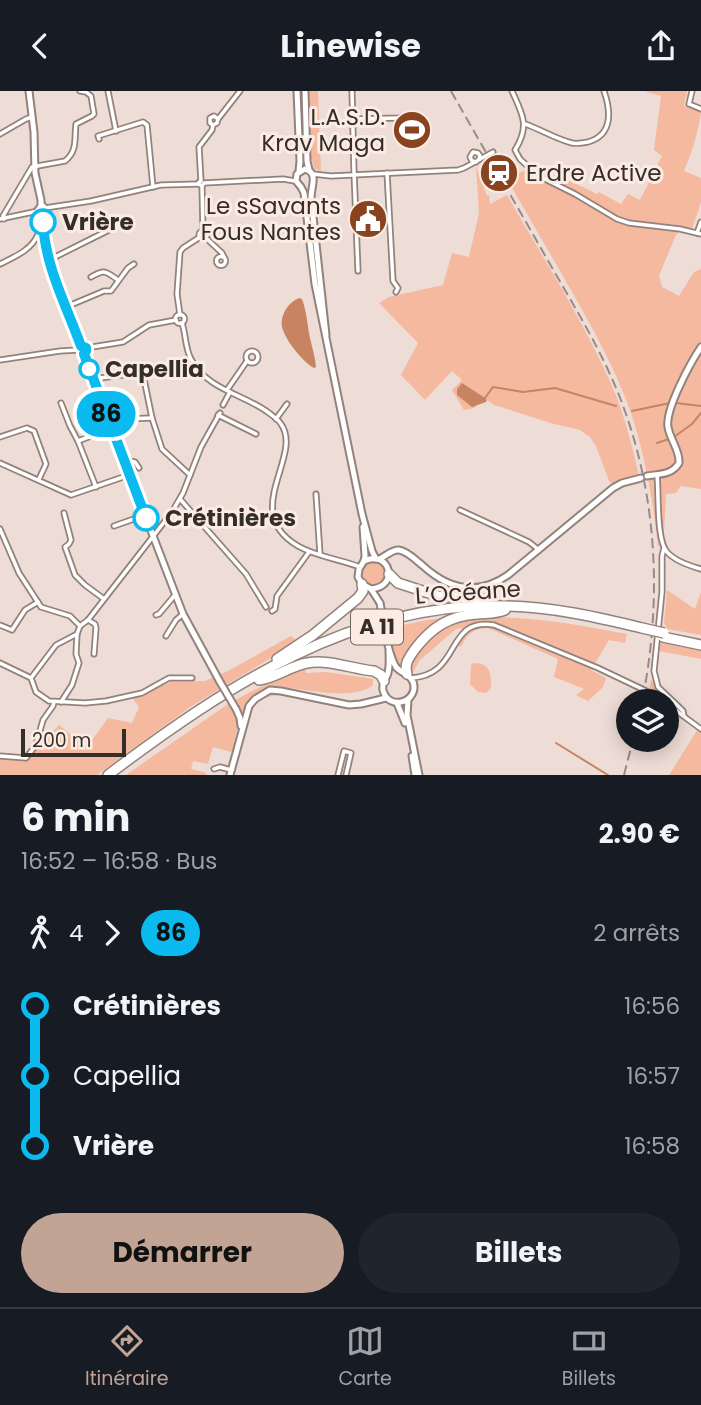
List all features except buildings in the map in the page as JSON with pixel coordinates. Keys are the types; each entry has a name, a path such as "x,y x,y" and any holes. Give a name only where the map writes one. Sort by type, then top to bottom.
{"highway":[{"path":"387,570 398,583 438,596 529,604 536,607"},
{"path":"237,687 239,683 306,640 360,596 367,586"},
{"name":"L’Océane","path":"108,775 170,730 237,687 322,642 389,619 458,607 536,607 581,614 701,643"},
{"path":"406,675 408,660 426,635 437,626 455,617 505,610"},
{"name":"L’Océane","path":"116,775 179,730 259,680 311,652 406,619 444,613 505,610 569,617 642,630"},
{"path":"259,680 293,666 316,662 374,671 381,675 385,682"}],"street":[{"path":"29,91 33,117 34,167 49,260 183,614 220,682 241,713 242,729 230,773 220,767 214,769"},
{"path":"2,217 32,167 70,158 76,141 76,124 94,114 91,96 80,91"},
{"path":"108,91 116,131"},
{"path":"240,91 218,119 213,116 209,119 213,125 212,130 200,147 203,231 200,237 180,252 177,294 180,315 184,319 187,349 192,362 210,382 255,404 283,426 286,441 273,501 274,515 287,538 309,551 362,564"},
{"path":"296,181 297,91"},
{"path":"305,91 307,162 312,177 311,198 326,335"},
{"path":"352,91 358,271"},
{"path":"512,91 525,124 516,150 520,159 537,175 629,223 699,233 701,222"},
{"path":"525,124 571,143 599,138 604,133 610,110 604,91"},
{"path":"692,91 689,104 701,109"},
{"path":"353,119 399,118 409,114"},
{"path":"0,134 33,117"},
{"path":"99,139 98,136 143,122 148,125 153,187"},
{"path":"312,177 458,170 492,153"},
{"path":"284,179 305,169 312,177"},
{"path":"387,173 393,281 398,288 396,292"},
{"path":"301,187 308,187 312,177"},
{"path":"2,217 153,187 284,179 296,181 304,193 316,284 362,514 372,551 387,570"},
{"path":"49,260 109,230 108,228"},
{"path":"203,231 207,233 206,238"},
{"path":"0,264 26,250 34,244 38,235 44,232"},
{"path":"200,237 206,238 219,250 222,257"},
{"path":"66,307 108,292 134,264"},
{"path":"91,277 106,271 118,280"},
{"path":"176,320 180,315"},
{"path":"0,359 82,350 123,342 149,325 176,320 183,323"},
{"path":"362,564 368,559 377,559 399,550 440,580 455,586 486,586 502,579 613,488 622,483 672,471 679,463 679,456 668,429 667,417 681,383 701,347"},
{"path":"223,405 247,361"},
{"path":"93,379 141,372 141,366"},
{"path":"144,379 162,449 190,475"},
{"path":"61,403 96,487"},
{"path":"276,419 287,404"},
{"path":"61,702 72,685 79,663 76,654 80,626 88,620 172,512 219,414 256,434"},
{"path":"78,441 124,419 152,418"},
{"path":"0,437 27,428 34,431 46,464 39,479"},
{"path":"124,460 135,462 139,468"},
{"path":"0,463 71,495 129,475"},
{"path":"657,474 660,534 664,548 666,552 690,566 701,569"},
{"path":"316,494 320,554"},
{"path":"180,499 246,574 266,607"},
{"path":"460,510 529,542 539,550"},
{"path":"64,513 71,541 65,547 75,575 104,599"},
{"path":"362,514 365,547 358,575 380,603"},
{"path":"114,526 145,515"},
{"path":"0,529 19,573 38,602 45,609 70,615 80,626"},
{"path":"664,548 654,671 658,687 678,706 684,716"},
{"path":"272,611 275,609 277,596 309,551"},
{"path":"405,552 394,553 389,558 387,580 381,587 380,603 394,663 406,675 414,690 408,700 407,715 417,775"},
{"path":"367,586 381,587"},
{"path":"156,615 175,595"},
{"path":"0,625 12,630 25,610 38,602"},
{"path":"166,636 183,614"},
{"path":"88,620 95,624 97,631 94,654"},
{"path":"363,703 378,693 394,672 422,677 434,672 445,662 463,632 485,624 494,625 642,689"},
{"path":"31,678 56,645 77,634"},
{"path":"386,698 389,650"},
{"path":"0,663 31,678 41,697 54,702 106,701 142,693 169,678 191,678"},
{"path":"241,713 252,701 270,690 349,705 386,698 397,703 408,700"},
{"path":"0,756 26,758 36,745 43,720 54,702"},
{"path":"397,703 404,719 417,775"},
{"path":"679,713 701,729"},
{"path":"338,775 344,751 351,753 346,775"}],"shaded area":[{"path":"307,91 318,91 321,171 314,169 310,160"},
{"path":"644,91 687,91 684,105 701,112 684,171 701,178 701,202 692,229 682,226 659,276 662,287 679,296 694,272 701,269 701,489 681,486 676,493 666,494 664,533 667,546 658,546 644,460 630,410 617,378 585,315 507,179 525,170 547,183 550,175 597,194 599,192 621,204 628,194 640,200 662,156 654,150 661,96"},
{"path":"476,166 487,196 489,195 490,204 507,195 593,346 621,408 639,484 617,488 609,481 596,446 590,437 580,430 494,405 485,398 474,408 464,410 452,390 462,380 452,371 425,400 401,375 418,343 379,303 389,297 443,285 452,253 469,257 479,213"},
{"path":"299,298 302,299 305,311 316,367 314,368 292,346 282,325 285,311"},
{"path":"462,383 485,398 486,402 472,407 457,395 457,389"},
{"path":"373,560 382,564 386,573 382,582 373,586 364,582 360,573 364,564"},
{"path":"667,590 695,609 701,592 701,635 667,629 664,623"},
{"path":"489,617 541,620 627,634 625,643 609,640 591,670 606,678 603,687 588,701 576,695 584,689 554,677 558,659 488,628 471,633 461,647 458,645 464,634 462,628 456,629 420,660 412,674 400,667 393,650 389,628 443,618 449,623"},
{"path":"291,636 296,640 284,650 190,707 97,775 0,775 0,758 26,761 59,725 87,747 108,718 132,723 139,707 133,699 170,682 205,681"},
{"path":"660,642 701,650 701,659 659,651"},
{"path":"473,663 479,663 489,670 491,688 486,693 478,692 470,684"},
{"path":"305,669 306,673 326,672 373,679 373,685 365,690 345,693 291,688 290,696 264,698 254,706 248,718 239,722 232,752 213,747 208,764 193,761 191,769 206,775 126,775 228,704"},
{"path":"651,679 658,689 650,689"},
{"path":"698,729 701,731 701,775 669,775"}],"waterway":[{"path":"485,398 493,387 523,392 555,388 616,406"},
{"path":"632,411 670,403"},
{"path":"676,403 701,406"},
{"path":"674,437 692,424 701,413"},
{"path":"657,443 669,439"},
{"path":"556,743 608,775"}],"railway":[{"path":"451,91 598,350 615,385 634,439 643,476 653,551 652,627 644,689"},
{"path":"624,775 630,752"}],"bus line":[{"name":"86","path":"43,222 46,249 56,281 81,346 86,348 84,354 146,518"}],"place":[{"name":"L.A.S.D. Krav Maga","path":"412,130"},
{"name":"Erdre Active","path":"499,173"},
{"name":"Le sSavants Fous Nantes","path":"368,219"},
{"name":"Vrière","path":"43,222"},
{"name":"Capellia","path":"89,369"},
{"name":"Crétinières","path":"146,518"}]}
